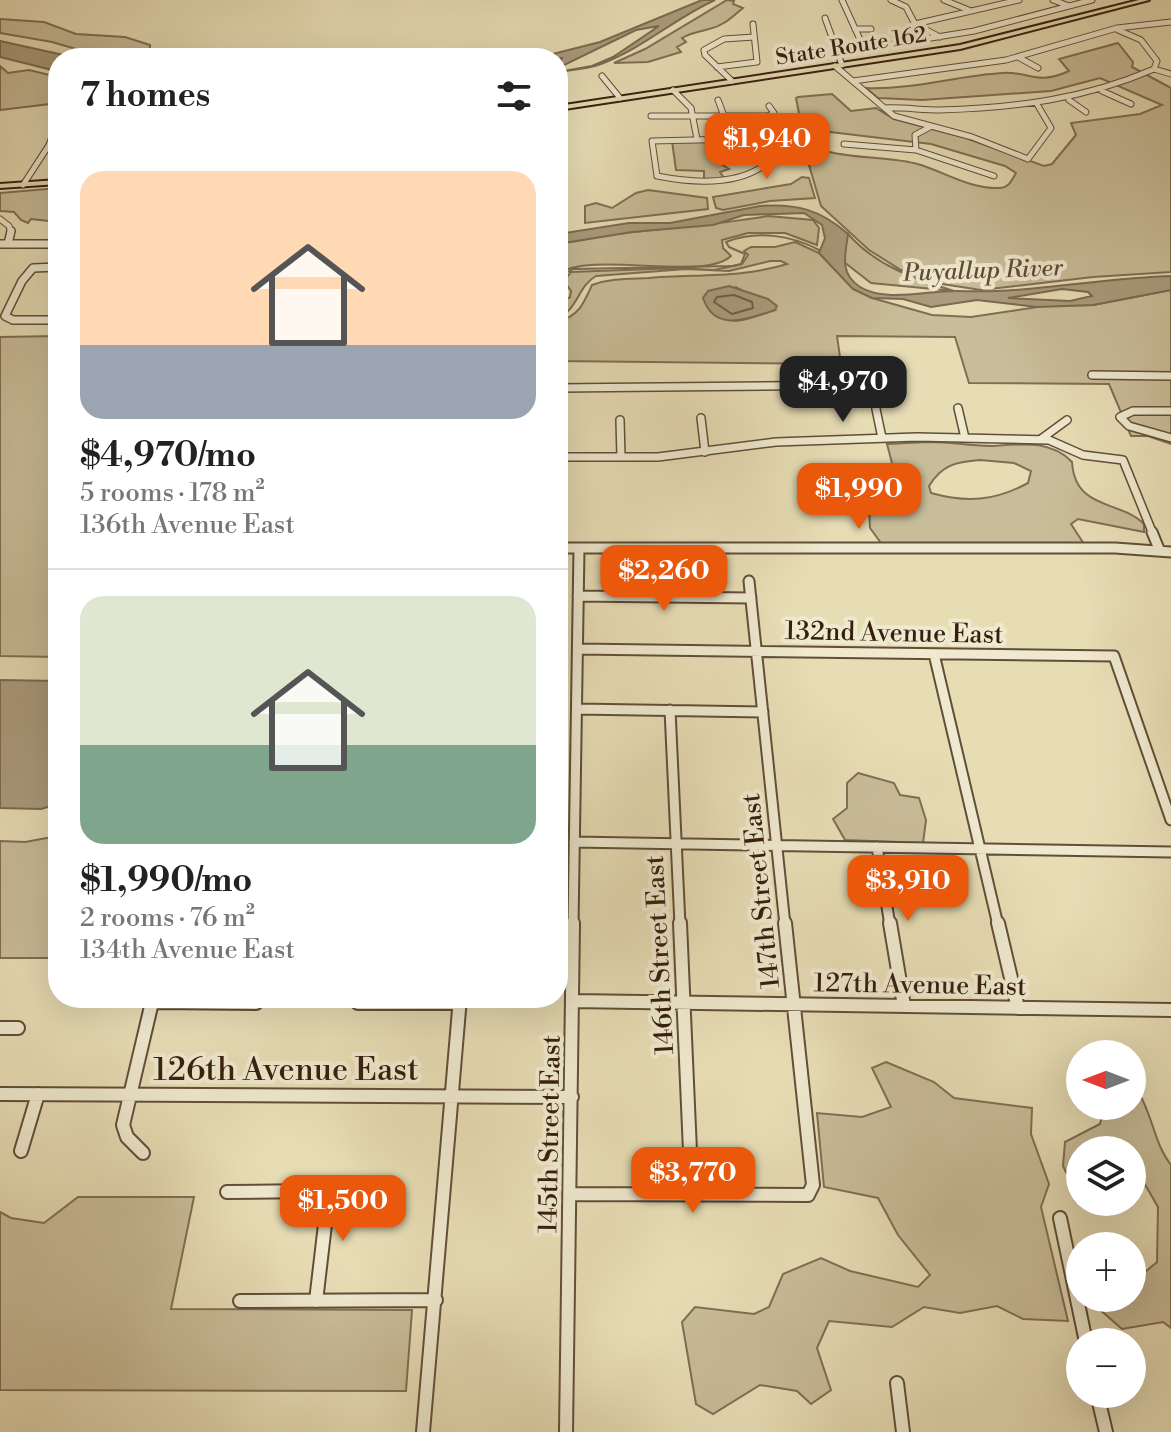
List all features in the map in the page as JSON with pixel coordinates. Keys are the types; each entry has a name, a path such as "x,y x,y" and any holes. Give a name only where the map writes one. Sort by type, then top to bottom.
{"main road":[{"name":"State Route 162","path":"568,106 988,41 1146,0"},
{"path":"0,186 48,183"}],"street":[{"path":"842,0 866,48 940,37 1092,0"},
{"path":"891,0 906,7 915,24 940,37"},
{"path":"944,0 972,12"},
{"path":"996,0 1004,4"},
{"path":"915,24 1019,0"},
{"path":"1053,0 1069,6"},
{"path":"1156,15 1162,22"},
{"path":"825,18 844,73 884,108 902,119 972,137 1028,159 1051,128 1037,104"},
{"path":"1126,21 1135,24"},
{"path":"853,81 942,66 983,64 1135,24 1171,22"},
{"path":"717,67 755,63 758,60 753,24"},
{"path":"855,29 871,29"},
{"path":"1098,29 1106,33"},
{"path":"1117,30 1143,42 1157,62 1154,69"},
{"path":"732,81 705,55 705,48 724,39 754,37"},
{"path":"1005,53 1038,68"},
{"path":"975,59 983,64"},
{"path":"884,108 972,110 1037,104 1102,91 1154,69 1171,74"},
{"path":"831,76 844,73"},
{"path":"602,76 620,98"},
{"path":"673,90 688,104 697,139"},
{"path":"1102,91 1131,104"},
{"path":"718,100 724,116"},
{"path":"1069,100 1086,112"},
{"path":"651,116 772,115 769,106"},
{"path":"916,150 915,135 930,127"},
{"path":"697,139 778,139 779,151 763,166 738,178 702,180 656,177 650,140 697,139"},
{"path":"844,144 916,150 994,176"},
{"path":"23,185 48,147"},
{"path":"748,161 763,166"},
{"path":"0,219 12,232 8,244 48,245"},
{"path":"48,267 36,266 22,281 6,314 7,319 48,320"},
{"path":"1092,375 1171,376"},
{"path":"568,388 874,385"},
{"path":"958,408 965,438"},
{"path":"876,409 882,438"},
{"path":"1171,411 1133,411 1120,417 1129,426 1171,438"},
{"path":"701,418 705,452"},
{"path":"620,420 621,457"},
{"path":"1038,440 1057,430 1067,420"},
{"path":"568,457 705,452 776,442 882,438 1054,441 1083,455 1123,460 1159,549"},
{"path":"568,548 1159,549 1171,552"},
{"name":"145th Street East","path":"566,1432 579,549"},
{"path":"663,581 664,597"},
{"name":"147th Street East","path":"692,1197 808,1195 813,1185 749,581"},
{"path":"578,596 751,598"},
{"name":"132nd Avenue East","path":"578,649 1114,656 1171,820"},
{"path":"934,654 1018,1008"},
{"path":"577,709 763,712"},
{"name":"146th Street East","path":"670,710 692,1197"},
{"path":"574,842 1171,852"},
{"path":"877,847 904,1006"},
{"name":"127th Avenue East","path":"573,1001 1171,1010"},
{"path":"143,1153 130,1141 124,1129 150,1008"},
{"path":"423,1432 458,1008"},
{"path":"0,1028 18,1028"},
{"name":"126th Avenue East","path":"0,1094 572,1097"},
{"path":"21,1151 38,1094"},
{"path":"227,1192 315,1191 325,1195 329,1209 316,1301"},
{"path":"570,1194 692,1197"},
{"path":"1060,1218 1083,1328"},
{"path":"240,1301 436,1300"},
{"path":"897,1383 903,1432"},
{"path":"1100,1408 1106,1432"}],"shaded area":[{"path":"727,0 743,8 719,26 682,38 686,42 677,47 681,52 648,62 614,63 645,49"},
{"path":"0,19 44,22 76,34 125,37 150,45 150,48 73,48 0,33"},
{"path":"1118,43 1133,62 1132,67 1171,88 1171,272 981,290 942,284 901,270 869,250 821,206 809,165 798,97 832,94 851,111 876,108 894,119 963,137 1044,166 1052,164 1076,135 1071,123 1140,114 1162,105 1100,78 1051,91 922,100 878,98 866,88 900,87 1002,73 1049,77 1069,71 1059,59","holes":["830,132 931,144 1005,166 1016,173 1005,187 989,188 909,162 822,150 820,138"]},
{"path":"0,66 8,73 29,70 48,75 48,104 0,110"},
{"path":"672,141 708,141 710,149 735,148 720,158 721,164 729,169 720,172 724,178 704,179 704,171 676,170"},
{"path":"802,177 809,178 815,198 770,201 723,210 716,208 713,197 791,184"},
{"path":"48,189 48,221 31,219 28,223 14,212 0,211 0,193"},
{"path":"648,190 707,198 708,209 585,223 585,206 596,203 612,208 636,193"},
{"path":"768,216 813,220 819,228 817,245 785,233 748,233 722,240 723,248 731,256 717,263 673,267 595,265 568,270 568,242"},
{"path":"848,234 884,263 954,291 871,283 844,262 844,245"},
{"path":"795,242 819,253 853,289 872,298 932,315 971,317 1044,306 1093,305 1171,290 1171,444 1148,436 1131,436 1109,384 969,383 955,337 837,336 841,364 568,361 568,317 580,308 592,285 620,279 736,274 787,264 770,261 729,271 686,269 596,276 568,311 571,291 568,276 571,272 678,268 714,270 742,264 748,255 744,251 751,247 775,247","holes":["736,287 775,310 734,321 710,309"]},
{"path":"48,336 48,657 0,656 0,337"},
{"path":"887,444 1025,444 1055,450 1072,462 1081,489 1090,497 1134,516 1144,524 1144,532 1078,519 1071,524 1084,544 881,543 870,528 868,492 893,467","holes":["980,460 1014,463 1031,471 1028,483 1004,494 969,499 931,493 929,486 934,479 944,469 956,464"]},
{"path":"858,773 894,783 900,795 919,798 926,820 923,843 845,840 833,819 847,808 847,783"},
{"path":"48,838 48,958 0,958 0,841 25,842"},
{"path":"886,1062 934,1082 954,1098 1032,1108 1031,1134 1049,1184 1041,1207 1068,1321 1023,1319 997,1306 960,1313 924,1307 892,1327 829,1321 817,1348 831,1390 811,1404 797,1391 760,1385 713,1414 696,1404 682,1322 695,1307 754,1314 769,1307 783,1274 821,1258 850,1271 918,1287 930,1275 898,1235 878,1198 824,1187 817,1113 862,1117 891,1107 872,1068"},
{"path":"1146,1108 1161,1149 1171,1165 1171,1328 1163,1322 1121,1328 1103,1312 1146,1312 1146,1271 1157,1262 1158,1207 1146,1186 1146,1136 1077,1136 1100,1124 1101,1120 1146,1120"},
{"path":"1066,1141 1066,1172 1063,1166"},
{"path":"78,1197 194,1197 171,1309 412,1310 406,1391 0,1390 0,1212 11,1218 44,1223"}],"water":[{"path":"702,0 715,0 616,58 601,64 585,68 568,71 592,66 613,57 659,26 636,30 568,63 568,50 600,42"},
{"path":"0,41 48,52 48,69 0,57"},
{"path":"760,206 797,207 828,219 848,234 845,262 849,275 860,287 882,294 1010,290 1171,276 1171,290 1093,305 1037,307 977,300 931,307 903,299 872,298 853,289 819,253 825,238 822,225 804,213 744,215 713,225 632,232 568,242 568,232 629,223 670,223","holes":["1062,289 1088,292 1092,296 1070,301 1008,298"]},
{"path":"729,286 768,299 777,306 775,310 744,319 724,320 709,309 703,298 708,291"},
{"path":"0,680 48,681 48,807 0,808"}],"waterway":[{"path":"568,272 573,269 733,266 741,264 745,254 729,247 726,242 749,236 785,238 819,250"}],"water label":[{"name":"Puyallup River","path":"983,270"}]}
